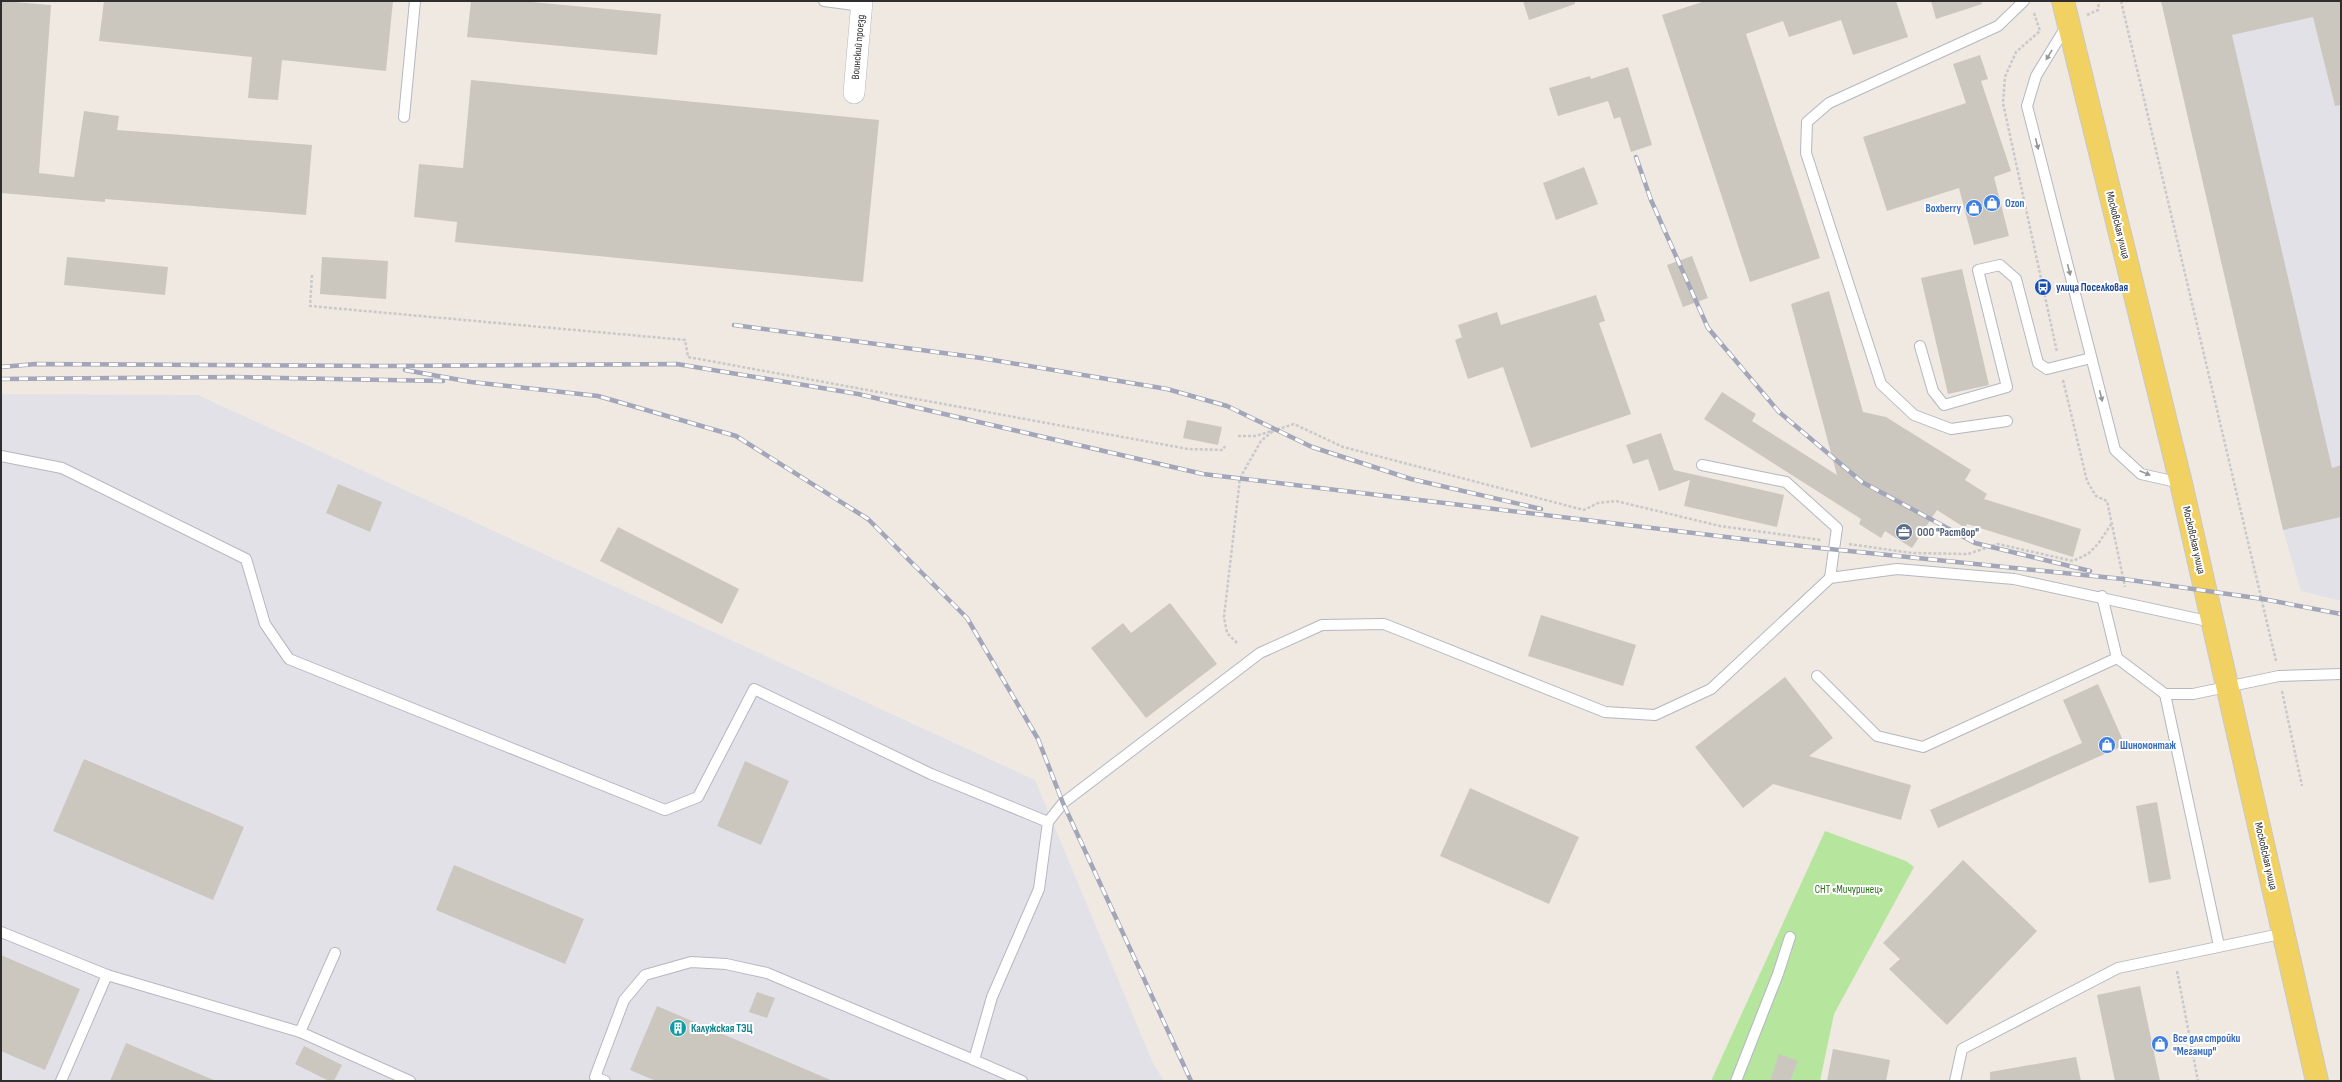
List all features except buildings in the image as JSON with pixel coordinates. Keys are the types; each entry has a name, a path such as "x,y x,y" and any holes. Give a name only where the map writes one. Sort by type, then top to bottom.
{"main road":[{"name":"Московская улица","path":"2063,1 2181,483 2226,687 2285,933 2317,1081"}],"street":[{"name":"Воинский проезд","path":"854,93 862,3"}],"lane":[{"path":"404,117 416,1"},
{"path":"824,1 862,3"},
{"path":"2007,421 1951,429 1914,415 1881,384 1806,152 1807,122 1829,103 1998,26 2024,1"},
{"path":"2069,22 2036,76 2027,106 2115,450 2142,474 2181,483"},
{"path":"1920,346 1933,390 1944,405 2006,387 1978,270 2000,265 2016,279 2038,363 2047,369 2091,358"},
{"path":"1,456 62,468 246,559 265,624 289,659 665,810 698,797 754,690 931,774 1048,822"},
{"path":"1702,465 1786,482 1837,528 1830,578"},
{"path":"974,1060 992,997 1039,889 1048,822 1063,804 1260,653 1322,625 1384,624 1605,712 1655,715 1711,689 1830,578 1897,569 2014,579 2102,596 2212,622"},
{"path":"2102,596 2117,658 2165,694 2193,694 2279,676 2341,674"},
{"path":"1817,676 1877,736 1923,747 2117,658"},
{"path":"2165,694 2219,946"},
{"path":"1,932 107,975 300,1032 410,1081"},
{"path":"1955,1081 1962,1049 2118,968 2174,955 2285,933"},
{"path":"1736,1081 1778,974 1790,937"},
{"path":"300,1032 335,953"},
{"path":"605,1081 595,1077 624,1000 645,975 691,962 726,964 767,973 1022,1081"},
{"path":"61,1081 107,975"}],"path":[{"path":"2121,1 2279,676 2302,786"},
{"path":"2033,8 2040,31 2016,52 2005,77 2002,103 2087,481 2096,496 2108,501 2128,603"},
{"path":"312,275 310,306 684,340 688,357 1188,449 1223,450 1225,446"},
{"path":"1238,436 1256,436 1294,424 1343,447 1584,510 1598,503 1616,501 1720,526 1912,553 1968,554 1998,544 2073,561 2088,554 2098,544 2112,524"},
{"path":"1237,643 1227,633 1224,618 1240,478 1261,441 1275,429"},
{"path":"2174,955 2198,1081"}],"shaded area":[{"path":"2341,1 2341,601 2301,591 2283,530 2162,2"},
{"path":"1,394 198,395 1035,780 1152,1061 1164,1081 1,1081"}],"green space":[{"name":"СНТ «Мичуринец»","path":"1825,831 1906,861 1914,867 1834,1014 1820,1081 1711,1081"}],"railway":[{"path":"1636,157 1651,200 1708,328 1779,412 1862,482 1975,543 2090,571"},
{"path":"734,325 981,358 1167,389 1227,406 1312,447 1411,479 1541,509"},
{"path":"1,367 36,364 383,366 677,364 858,394 1203,474 1810,547 2123,579 2263,599 2341,614"},
{"path":"405,370 471,382 598,396 736,436 868,519 967,618 1038,739 1063,803 1191,1081"},
{"path":"1,379 234,377 443,381"}],"place":[{"name":"Ozon","path":"1992,203"},
{"name":"Boxberry","path":"1974,208"},
{"name":"улица Поселковая","path":"2043,287"},
{"name":"ООО \"Раствор\"","path":"1904,532"},
{"name":"Шиномонтаж","path":"2107,745"},
{"name":"Калужская ТЭЦ","path":"678,1028"},
{"name":"Все для стройки \"Мегамир\"","path":"2160,1044"}]}
